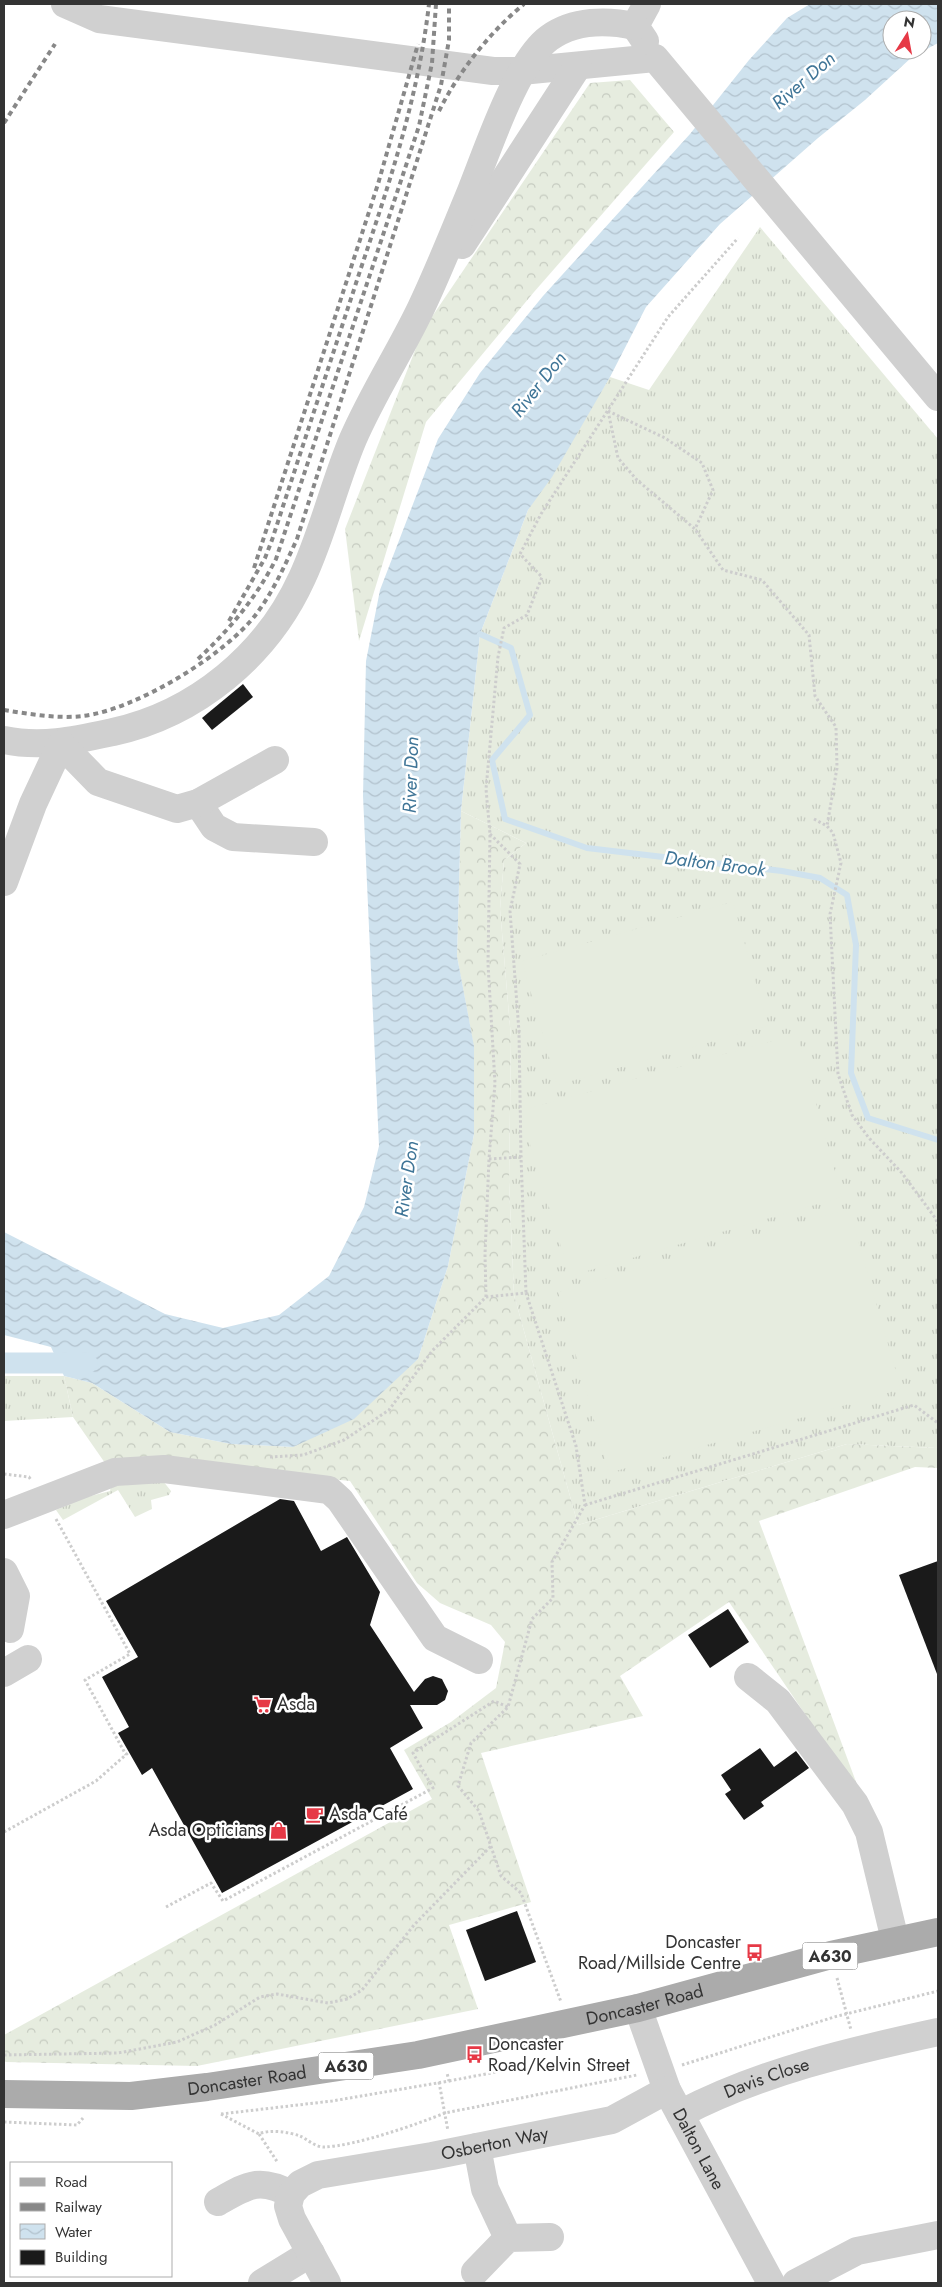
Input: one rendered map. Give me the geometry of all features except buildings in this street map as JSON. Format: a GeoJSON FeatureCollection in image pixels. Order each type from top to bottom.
{"type":"FeatureCollection","features":[{"type":"Feature","properties":{"kind":"main road","name":"Doncaster Road"},"geometry":{"type":"LineString","coordinates":[[4,2094],[131,2096],[207,2087],[418,2055],[638,2008],[831,1955],[938,1932]]}},
{"type":"Feature","properties":{"kind":"main road","name":"Doncaster Road"},"geometry":{"type":"LineString","coordinates":[[4,2086],[50,2094]]}},
{"type":"Feature","properties":{"kind":"street"},"geometry":{"type":"LineString","coordinates":[[64,4],[99,19],[493,71],[521,71],[655,58]]}},
{"type":"Feature","properties":{"kind":"street"},"geometry":{"type":"LineString","coordinates":[[420,310],[521,71],[549,38],[582,23],[617,22],[641,15],[655,58],[774,201],[935,385]]}},
{"type":"Feature","properties":{"kind":"street"},"geometry":{"type":"LineString","coordinates":[[4,740],[61,744],[142,726],[190,703],[236,669],[258,646],[289,602],[303,577],[353,440],[384,374],[420,310],[578,66]]}},
{"type":"Feature","properties":{"kind":"street"},"geometry":{"type":"LineString","coordinates":[[61,744],[98,782],[177,809],[198,803],[275,760]]}},
{"type":"Feature","properties":{"kind":"street"},"geometry":{"type":"LineString","coordinates":[[4,882],[33,804],[61,744]]}},
{"type":"Feature","properties":{"kind":"street"},"geometry":{"type":"LineString","coordinates":[[198,803],[214,827],[233,837],[314,842]]}},
{"type":"Feature","properties":{"kind":"street"},"geometry":{"type":"LineString","coordinates":[[4,1514],[115,1472],[164,1469],[329,1490],[340,1500],[435,1638],[478,1660]]}},
{"type":"Feature","properties":{"kind":"street"},"geometry":{"type":"LineString","coordinates":[[4,1572],[16,1596],[10,1629]]}},
{"type":"Feature","properties":{"kind":"street"},"geometry":{"type":"LineString","coordinates":[[4,1673],[28,1659]]}},
{"type":"Feature","properties":{"kind":"street"},"geometry":{"type":"LineString","coordinates":[[748,1678],[778,1701],[855,1804],[869,1832],[895,1940]]}},
{"type":"Feature","properties":{"kind":"street","name":"Dalton Lane"},"geometry":{"type":"LineString","coordinates":[[638,2008],[663,2081],[771,2283]]}},
{"type":"Feature","properties":{"kind":"street","name":"Davis Close"},"geometry":{"type":"LineString","coordinates":[[680,2114],[721,2093],[855,2050],[938,2032]]}},
{"type":"Feature","properties":{"kind":"street","name":"Osberton Way"},"geometry":{"type":"LineString","coordinates":[[291,2194],[300,2184],[318,2175],[465,2150],[612,2120],[663,2081]]}},
{"type":"Feature","properties":{"kind":"street"},"geometry":{"type":"LineString","coordinates":[[465,2150],[508,2238]]}},
{"type":"Feature","properties":{"kind":"street"},"geometry":{"type":"LineString","coordinates":[[218,2202],[256,2183],[268,2184],[291,2194],[288,2206],[292,2219],[328,2283]]}},
{"type":"Feature","properties":{"kind":"street"},"geometry":{"type":"LineString","coordinates":[[796,2283],[857,2251],[938,2235]]}},
{"type":"Feature","properties":{"kind":"street"},"geometry":{"type":"LineString","coordinates":[[476,2272],[508,2238],[550,2237]]}},
{"type":"Feature","properties":{"kind":"street"},"geometry":{"type":"LineString","coordinates":[[262,2283],[311,2253]]}},
{"type":"Feature","properties":{"kind":"path"},"geometry":{"type":"LineString","coordinates":[[486,1297],[485,1254],[489,1159],[495,1083],[488,964],[490,834],[486,789],[498,657],[504,628],[527,615],[542,577],[520,554],[541,514],[668,317],[738,238]]}},
{"type":"Feature","properties":{"kind":"path"},"geometry":{"type":"LineString","coordinates":[[608,411],[618,458],[637,480],[696,529],[722,570],[762,580],[809,635],[814,696],[836,727],[837,768],[827,826]]}},
{"type":"Feature","properties":{"kind":"path"},"geometry":{"type":"LineString","coordinates":[[608,411],[665,438],[702,463],[713,490],[696,529]]}},
{"type":"Feature","properties":{"kind":"path"},"geometry":{"type":"LineString","coordinates":[[814,819],[827,826],[833,833],[841,863],[830,914],[838,1074],[852,1115],[868,1138],[902,1173],[936,1219],[938,1226]]}},
{"type":"Feature","properties":{"kind":"path"},"geometry":{"type":"LineString","coordinates":[[490,834],[520,864],[510,911],[520,1032],[521,1157],[526,1293],[576,1446],[585,1505],[552,1562],[553,1598],[532,1619],[508,1707],[471,1743],[458,1786],[479,1811],[501,1876],[521,1893],[569,2023]]}},
{"type":"Feature","properties":{"kind":"path"},"geometry":{"type":"LineString","coordinates":[[489,1159],[521,1157]]}},
{"type":"Feature","properties":{"kind":"path"},"geometry":{"type":"LineString","coordinates":[[266,1457],[303,1455],[344,1440],[389,1410],[432,1351],[486,1297],[526,1293]]}},
{"type":"Feature","properties":{"kind":"path"},"geometry":{"type":"LineString","coordinates":[[585,1505],[914,1405],[938,1423]]}},
{"type":"Feature","properties":{"kind":"path"},"geometry":{"type":"LineString","coordinates":[[4,1474],[30,1477],[130,1654],[85,1680],[126,1755]]}},
{"type":"Feature","properties":{"kind":"path"},"geometry":{"type":"LineString","coordinates":[[166,1907],[211,1883],[223,1901],[433,1788],[413,1753],[494,1701],[508,1707]]}},
{"type":"Feature","properties":{"kind":"path"},"geometry":{"type":"LineString","coordinates":[[4,1832],[96,1781],[129,1752]]}},
{"type":"Feature","properties":{"kind":"path"},"geometry":{"type":"LineString","coordinates":[[4,2055],[118,2053],[177,2042],[215,2025],[260,1997],[277,1994],[328,2003],[347,2000],[362,1990],[414,1926],[491,1846]]}},
{"type":"Feature","properties":{"kind":"path"},"geometry":{"type":"LineString","coordinates":[[831,1955],[855,2050]]}},
{"type":"Feature","properties":{"kind":"path"},"geometry":{"type":"LineString","coordinates":[[221,2114],[259,2134],[266,2130],[298,2135],[321,2147],[338,2146],[421,2122],[445,2113],[616,2077],[663,2081],[847,2013],[938,1991]]}},
{"type":"Feature","properties":{"kind":"path"},"geometry":{"type":"LineString","coordinates":[[449,2081],[496,2072],[506,2037]]}},
{"type":"Feature","properties":{"kind":"path"},"geometry":{"type":"LineString","coordinates":[[439,2082],[445,2113],[465,2150]]}},
{"type":"Feature","properties":{"kind":"green space"},"geometry":{"type":"Polygon","coordinates":[[[630,80],[674,132],[534,292],[426,422],[359,641],[345,529],[423,330],[590,83],[630,80]]]}},
{"type":"Feature","properties":{"kind":"green space"},"geometry":{"type":"Polygon","coordinates":[[[760,227],[938,439],[938,1448],[847,1444],[578,1525],[514,1295],[509,1182],[511,1038],[500,909],[504,860],[526,843],[461,811],[480,634],[528,510],[610,377],[649,390],[760,227]]]}},
{"type":"Feature","properties":{"kind":"green space"},"geometry":{"type":"Polygon","coordinates":[[[461,811],[526,843],[504,860],[500,909],[511,1038],[509,1182],[514,1295],[578,1525],[847,1444],[938,1448],[938,1468],[915,1467],[759,1521],[862,1798],[729,1602],[620,1676],[643,1716],[481,1753],[531,1902],[449,1925],[478,2009],[197,2066],[6,2062],[4,2061],[4,2035],[432,1799],[404,1750],[451,1722],[496,1688],[505,1642],[491,1625],[440,1603],[417,1583],[350,1481],[264,1472],[105,1463],[73,1417],[64,1376],[92,1383],[170,1432],[231,1444],[293,1447],[418,1359],[448,1266],[474,1134],[474,1048],[457,956],[461,811]]]}},
{"type":"Feature","properties":{"kind":"green space"},"geometry":{"type":"Polygon","coordinates":[[[733,902],[768,1026],[557,1085],[522,961],[733,902]]]}},
{"type":"Feature","properties":{"kind":"green space"},"geometry":{"type":"Polygon","coordinates":[[[797,1034],[842,1197],[570,1276],[520,1111],[797,1034]]]}},
{"type":"Feature","properties":{"kind":"green space"},"geometry":{"type":"Polygon","coordinates":[[[849,1209],[901,1389],[609,1473],[558,1292],[849,1209]]]}},
{"type":"Feature","properties":{"kind":"green space"},"geometry":{"type":"Polygon","coordinates":[[[4,1376],[64,1376],[73,1417],[4,1421],[4,1376]]]}},
{"type":"Feature","properties":{"kind":"green space"},"geometry":{"type":"Polygon","coordinates":[[[163,1481],[171,1491],[169,1495],[151,1500],[152,1509],[135,1517],[118,1490],[63,1520],[56,1510],[83,1498],[110,1491],[111,1485],[163,1481]]]}},
{"type":"Feature","properties":{"kind":"water","name":"River Don"},"geometry":{"type":"Polygon","coordinates":[[[810,4],[938,4],[938,43],[932,46],[932,10],[882,10],[882,60],[909,60],[865,100],[818,138],[720,224],[646,307],[610,377],[552,477],[528,510],[480,634],[461,811],[457,956],[474,1046],[474,1134],[448,1266],[418,1359],[354,1419],[293,1447],[231,1444],[170,1432],[92,1383],[64,1376],[51,1347],[4,1335],[4,1232],[165,1314],[223,1328],[279,1315],[329,1276],[364,1207],[379,1146],[363,796],[366,661],[380,590],[438,439],[480,373],[543,296],[690,134],[749,60],[787,18],[810,4]]]}},
{"type":"Feature","properties":{"kind":"waterway","name":"Dalton Brook"},"geometry":{"type":"LineString","coordinates":[[480,634],[511,648],[530,715],[492,760],[505,819],[587,848],[782,871],[820,878],[847,895],[856,945],[851,1073],[868,1118],[938,1140]]}},
{"type":"Feature","properties":{"kind":"waterway"},"geometry":{"type":"LineString","coordinates":[[4,1363],[87,1363]]}},
{"type":"Feature","properties":{"kind":"railway"},"geometry":{"type":"LineString","coordinates":[[229,621],[265,558],[272,540],[381,207],[401,141],[418,74],[429,4]]}},
{"type":"Feature","properties":{"kind":"railway"},"geometry":{"type":"LineString","coordinates":[[198,659],[242,612],[260,587],[276,559],[419,126],[432,63],[436,4]]}},
{"type":"Feature","properties":{"kind":"railway"},"geometry":{"type":"LineString","coordinates":[[4,710],[44,716],[73,717],[104,712],[128,703],[178,678],[224,646],[243,629],[269,595],[297,539],[441,85],[449,40],[449,4]]}},
{"type":"Feature","properties":{"kind":"railway"},"geometry":{"type":"LineString","coordinates":[[439,111],[456,81],[476,53],[499,27],[524,4]]}},
{"type":"Feature","properties":{"kind":"railway"},"geometry":{"type":"LineString","coordinates":[[4,123],[55,44]]}},
{"type":"Feature","properties":{"kind":"railway"},"geometry":{"type":"LineString","coordinates":[[254,568],[378,184],[418,44]]}},
{"type":"Feature","properties":{"kind":"place","name":"Asda"},"geometry":{"type":"Point","coordinates":[263,1704]}},
{"type":"Feature","properties":{"kind":"place","name":"Asda Café"},"geometry":{"type":"Point","coordinates":[315,1814]}},
{"type":"Feature","properties":{"kind":"place","name":"Asda Opticians"},"geometry":{"type":"Point","coordinates":[278,1830]}},
{"type":"Feature","properties":{"kind":"place","name":"Doncaster Road/Millside Centre"},"geometry":{"type":"Point","coordinates":[755,1952]}},
{"type":"Feature","properties":{"kind":"place","name":"Doncaster Road/Kelvin Street"},"geometry":{"type":"Point","coordinates":[474,2054]}}]}
